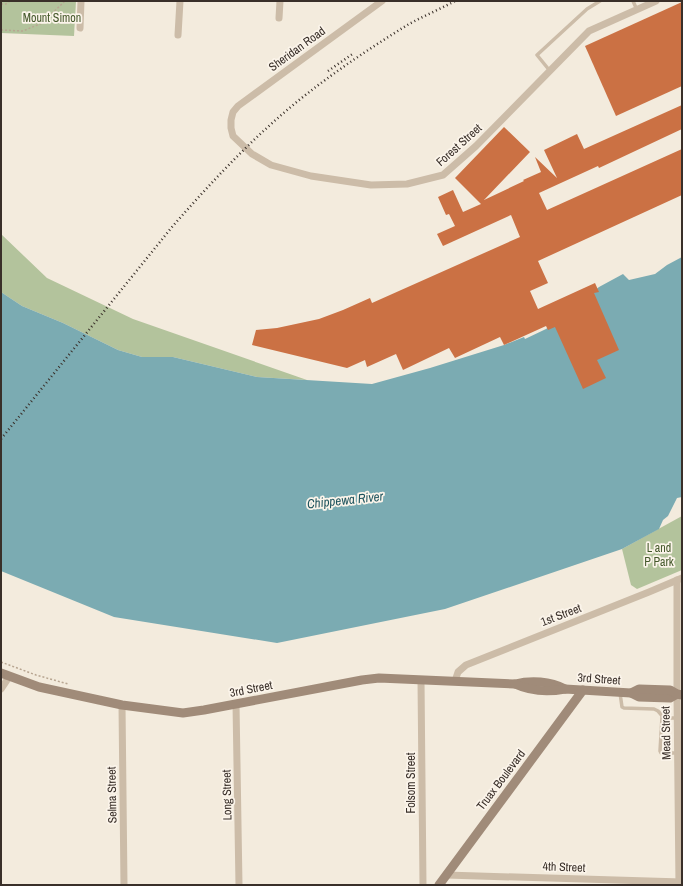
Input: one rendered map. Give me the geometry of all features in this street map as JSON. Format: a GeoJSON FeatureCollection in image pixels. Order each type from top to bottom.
{"type":"FeatureCollection","features":[{"type":"Feature","properties":{"kind":"street"},"geometry":{"type":"LineString","coordinates":[[80,28],[81,1]]}},
{"type":"Feature","properties":{"kind":"street"},"geometry":{"type":"LineString","coordinates":[[178,36],[180,1]]}},
{"type":"Feature","properties":{"kind":"street"},"geometry":{"type":"LineString","coordinates":[[279,18],[280,1]]}},
{"type":"Feature","properties":{"kind":"street","name":"Sheridan Road"},"geometry":{"type":"LineString","coordinates":[[231,120],[233,112],[238,106],[382,1]]}},
{"type":"Feature","properties":{"kind":"street","name":"Forest Street"},"geometry":{"type":"LineString","coordinates":[[231,120],[232,132],[238,141],[252,154],[272,165],[311,176],[371,185],[408,184],[444,175],[476,146],[589,31],[656,1]]}},
{"type":"Feature","properties":{"kind":"street","name":"1st Street"},"geometry":{"type":"LineString","coordinates":[[455,681],[458,672],[466,665],[679,579]]}},
{"type":"Feature","properties":{"kind":"street","name":"Mead Street"},"geometry":{"type":"LineString","coordinates":[[679,579],[678,753],[680,883]]}},
{"type":"Feature","properties":{"kind":"street","name":"3rd Street"},"geometry":{"type":"LineString","coordinates":[[1,689],[5,675],[38,687],[122,705],[183,713],[379,678],[515,684],[525,682],[555,684],[565,689],[631,693],[639,697],[670,698],[679,694]]}},
{"type":"Feature","properties":{"kind":"street","name":"Folsom Street"},"geometry":{"type":"LineString","coordinates":[[421,680],[423,885]]}},
{"type":"Feature","properties":{"kind":"street","name":"Truax Boulevard"},"geometry":{"type":"LineString","coordinates":[[439,885],[582,690]]}},
{"type":"Feature","properties":{"kind":"street","name":"Long Street"},"geometry":{"type":"LineString","coordinates":[[236,704],[239,885]]}},
{"type":"Feature","properties":{"kind":"street","name":"Selma Street"},"geometry":{"type":"LineString","coordinates":[[122,705],[124,885]]}},
{"type":"Feature","properties":{"kind":"street","name":"4th Street"},"geometry":{"type":"LineString","coordinates":[[446,875],[680,883]]}},
{"type":"Feature","properties":{"kind":"lane"},"geometry":{"type":"LineString","coordinates":[[550,71],[537,55],[587,9],[600,1]]}},
{"type":"Feature","properties":{"kind":"lane"},"geometry":{"type":"LineString","coordinates":[[633,1],[637,10]]}},
{"type":"Feature","properties":{"kind":"lane"},"geometry":{"type":"LineString","coordinates":[[619,692],[622,707],[624,708],[656,710],[662,717],[661,753],[678,753]]}},
{"type":"Feature","properties":{"kind":"lane"},"geometry":{"type":"LineString","coordinates":[[662,717],[678,718]]}},
{"type":"Feature","properties":{"kind":"path"},"geometry":{"type":"LineString","coordinates":[[1,4],[6,4],[10,1]]}},
{"type":"Feature","properties":{"kind":"path"},"geometry":{"type":"LineString","coordinates":[[1,30],[23,31],[42,23],[65,1]]}},
{"type":"Feature","properties":{"kind":"path"},"geometry":{"type":"LineString","coordinates":[[1,662],[36,675],[70,684]]}},
{"type":"Feature","properties":{"kind":"green space","name":"Mount Simon"},"geometry":{"type":"Polygon","coordinates":[[[1,1],[76,1],[74,36],[1,33],[1,1]]]}},
{"type":"Feature","properties":{"kind":"green space"},"geometry":{"type":"Polygon","coordinates":[[[1,234],[47,278],[133,319],[307,380],[257,377],[173,357],[142,357],[118,350],[63,323],[22,306],[1,292],[1,234]]]}},
{"type":"Feature","properties":{"kind":"green space","name":"L and P Park"},"geometry":{"type":"Polygon","coordinates":[[[682,516],[682,570],[637,589],[631,585],[622,549],[682,516]]]}},
{"type":"Feature","properties":{"kind":"water","name":"Chippewa River"},"geometry":{"type":"Polygon","coordinates":[[[682,257],[682,497],[677,498],[668,516],[663,520],[659,529],[622,549],[445,609],[277,643],[114,617],[1,571],[1,292],[22,306],[63,323],[118,350],[142,357],[173,357],[257,377],[372,384],[430,368],[504,345],[524,337],[525,339],[546,329],[599,287],[623,274],[629,280],[655,274],[667,265],[682,257]]]}},
{"type":"Feature","properties":{"kind":"building"},"geometry":{"type":"Polygon","coordinates":[[[682,2],[682,86],[616,116],[585,46],[682,2]]]}},
{"type":"Feature","properties":{"kind":"building"},"geometry":{"type":"Polygon","coordinates":[[[682,105],[682,129],[599,168],[598,166],[539,193],[547,210],[682,149],[682,195],[538,261],[548,283],[530,291],[538,309],[595,283],[599,292],[594,293],[619,350],[597,360],[606,378],[583,389],[555,327],[548,330],[546,326],[504,345],[500,337],[455,358],[449,348],[403,370],[396,354],[367,367],[365,360],[347,368],[252,345],[256,330],[277,328],[319,319],[370,298],[372,303],[520,237],[511,215],[443,246],[437,234],[455,226],[449,214],[446,215],[438,197],[453,190],[463,212],[481,204],[455,178],[504,127],[530,152],[484,200],[541,172],[535,157],[557,178],[544,150],[577,134],[584,149],[682,105]]]}},
{"type":"Feature","properties":{"kind":"railway"},"geometry":{"type":"LineString","coordinates":[[1,439],[172,227],[220,174],[254,140],[320,84],[371,48],[409,24],[455,1]]}},
{"type":"Feature","properties":{"kind":"railway"},"geometry":{"type":"LineString","coordinates":[[328,71],[354,53]]}}]}
